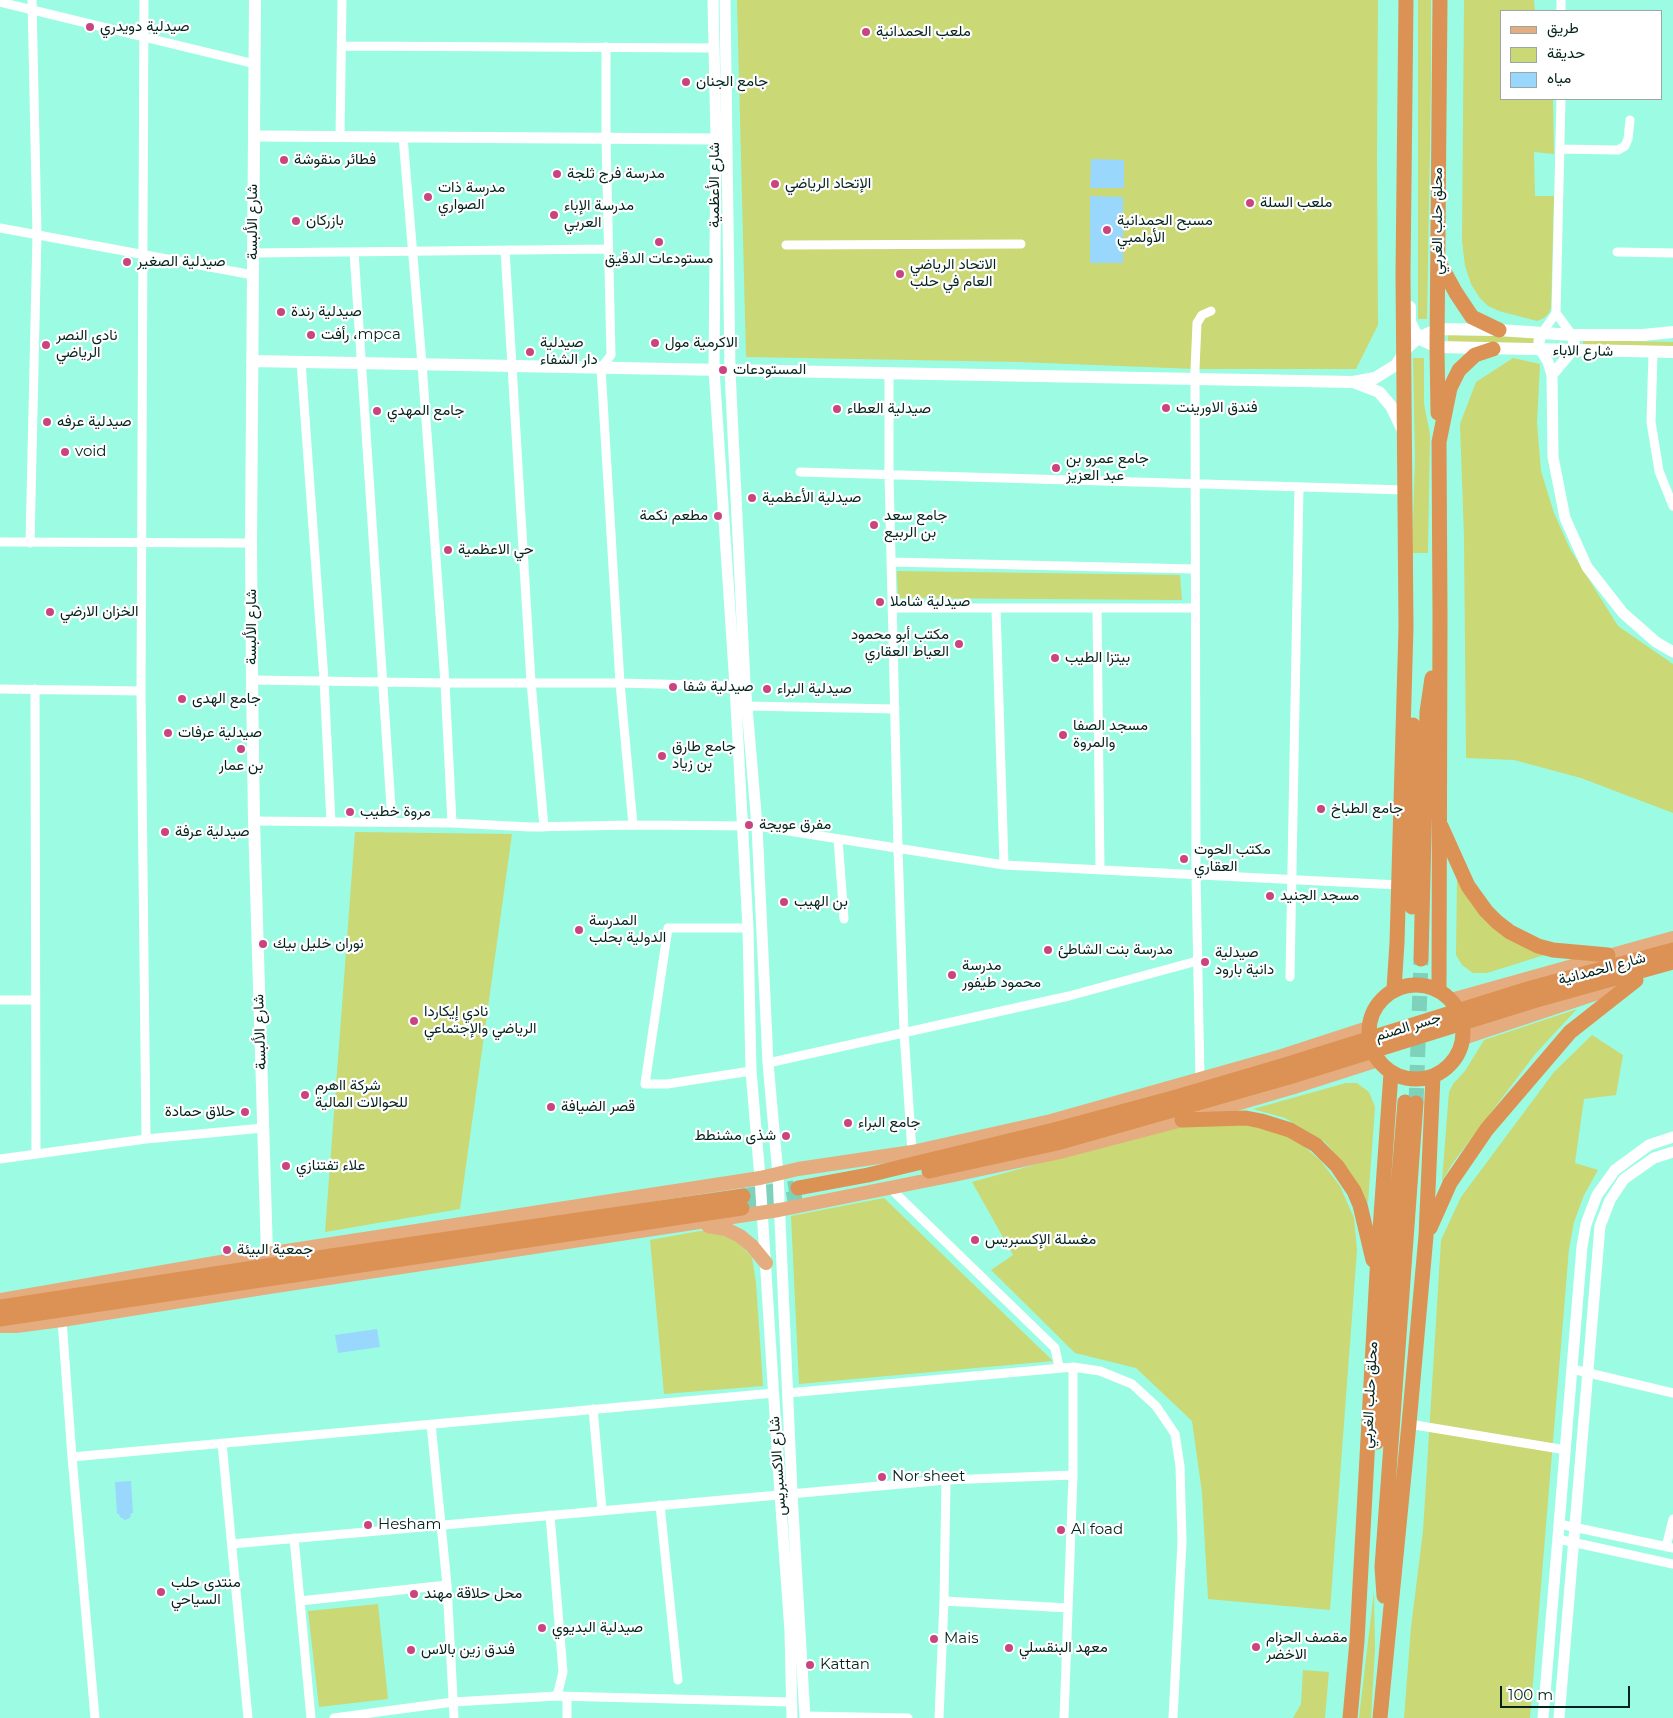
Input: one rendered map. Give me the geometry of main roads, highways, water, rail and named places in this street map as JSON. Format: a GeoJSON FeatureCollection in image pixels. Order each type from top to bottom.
{"type":"FeatureCollection","features":[{"type":"Feature","properties":{"kind":"highway"},"geometry":{"type":"LineString","coordinates":[[1394,989],[1399,885],[1406,627],[1403,292],[1406,0]]}},
{"type":"Feature","properties":{"kind":"highway","name":"محلق حلب الغربي"},"geometry":{"type":"LineString","coordinates":[[1439,442],[1437,347],[1440,0]]}},
{"type":"Feature","properties":{"kind":"highway"},"geometry":{"type":"LineString","coordinates":[[1438,259],[1456,293],[1472,317],[1499,330]]}},
{"type":"Feature","properties":{"kind":"highway"},"geometry":{"type":"LineString","coordinates":[[1445,995],[1439,821],[1439,442],[1450,388],[1459,370],[1475,355],[1493,349]]}},
{"type":"Feature","properties":{"kind":"highway"},"geometry":{"type":"LineString","coordinates":[[1406,627],[1414,710],[1416,958],[1427,712],[1440,614]]}},
{"type":"Feature","properties":{"kind":"highway"},"geometry":{"type":"LineString","coordinates":[[1439,821],[1468,886],[1481,905],[1497,922],[1516,936],[1538,946],[1553,950],[1608,955]]}},
{"type":"Feature","properties":{"kind":"highway","name":"شارع الحمدانية"},"geometry":{"type":"LineString","coordinates":[[1532,995],[1673,950]]}},
{"type":"Feature","properties":{"kind":"highway","name":"شارع الحمدانية"},"geometry":{"type":"LineString","coordinates":[[1532,995],[1673,962]]}},
{"type":"Feature","properties":{"kind":"highway"},"geometry":{"type":"LineString","coordinates":[[1426,1236],[1450,1183],[1487,1129],[1570,1032],[1636,980]]}},
{"type":"Feature","properties":{"kind":"highway"},"geometry":{"type":"LineString","coordinates":[[1412,984],[1430,987],[1445,995],[1458,1011],[1463,1024],[1463,1038],[1460,1050],[1453,1061],[1444,1070],[1423,1079],[1401,1077],[1392,1073],[1378,1060],[1371,1048],[1368,1028],[1374,1008],[1394,989],[1412,984]]}},
{"type":"Feature","properties":{"kind":"highway","name":"جسر الصنم"},"geometry":{"type":"LineString","coordinates":[[800,1193],[868,1175],[1055,1137],[1287,1071],[1532,995]]}},
{"type":"Feature","properties":{"kind":"highway","name":"محلق حلب الغربي"},"geometry":{"type":"LineString","coordinates":[[1350,1718],[1357,1641],[1377,1273],[1392,1073]]}},
{"type":"Feature","properties":{"kind":"highway"},"geometry":{"type":"LineString","coordinates":[[1380,1718],[1426,1236],[1433,1076]]}},
{"type":"Feature","properties":{"kind":"highway"},"geometry":{"type":"LineString","coordinates":[[1357,1641],[1368,1563],[1411,1102],[1382,1566],[1386,1645]]}},
{"type":"Feature","properties":{"kind":"highway"},"geometry":{"type":"LineString","coordinates":[[1182,1120],[1246,1118],[1261,1120],[1290,1130],[1316,1145],[1337,1166],[1354,1191],[1360,1205],[1377,1273]]}},
{"type":"Feature","properties":{"kind":"highway"},"geometry":{"type":"LineString","coordinates":[[0,1307],[331,1256],[743,1202],[0,1319]]}},
{"type":"Feature","properties":{"kind":"main road","name":"شارع الألبسة"},"geometry":{"type":"LineString","coordinates":[[255,0],[251,543],[252,680],[266,1254]]}},
{"type":"Feature","properties":{"kind":"main road"},"geometry":{"type":"LineString","coordinates":[[1403,292],[1409,297],[1410,322],[1418,338],[1437,347]]}},
{"type":"Feature","properties":{"kind":"main road"},"geometry":{"type":"LineString","coordinates":[[252,361],[1353,382],[1375,378],[1396,365],[1408,346],[1418,338],[1438,329]]}},
{"type":"Feature","properties":{"kind":"main road","name":"شارع الاباء"},"geometry":{"type":"LineString","coordinates":[[1438,329],[1499,330],[1572,335],[1643,335],[1673,332]]}},
{"type":"Feature","properties":{"kind":"main road","name":"شارع الاباء"},"geometry":{"type":"LineString","coordinates":[[1437,347],[1673,352]]}},
{"type":"Feature","properties":{"kind":"main road"},"geometry":{"type":"LineString","coordinates":[[1353,382],[1379,392],[1392,406],[1404,433]]}},
{"type":"Feature","properties":{"kind":"main road"},"geometry":{"type":"LineString","coordinates":[[1445,995],[1673,938]]}},
{"type":"Feature","properties":{"kind":"main road"},"geometry":{"type":"LineString","coordinates":[[1463,1038],[1673,969]]}},
{"type":"Feature","properties":{"kind":"main road"},"geometry":{"type":"LineString","coordinates":[[0,1326],[16,1326],[62,1320],[260,1288],[762,1213],[954,1175],[1200,1079],[1282,1056],[1368,1028]]}},
{"type":"Feature","properties":{"kind":"main road"},"geometry":{"type":"LineString","coordinates":[[0,1300],[266,1254],[760,1178],[912,1152],[1055,1137],[1182,1120],[1378,1060]]}},
{"type":"Feature","properties":{"kind":"main road"},"geometry":{"type":"LineString","coordinates":[[688,1224],[719,1227],[734,1232],[752,1246],[766,1263]]}},
{"type":"Feature","properties":{"kind":"water"},"geometry":{"type":"Polygon","coordinates":[[[1091,159],[1124,160],[1124,188],[1090,188],[1091,159]]]}},
{"type":"Feature","properties":{"kind":"water","name":"مسبح الحمدانية الأولمبي"},"geometry":{"type":"Polygon","coordinates":[[[1090,196],[1123,197],[1123,263],[1090,263],[1090,196]]]}},
{"type":"Feature","properties":{"kind":"water"},"geometry":{"type":"Polygon","coordinates":[[[377,1329],[380,1347],[338,1353],[335,1335],[377,1329]]]}},
{"type":"Feature","properties":{"kind":"water"},"geometry":{"type":"Polygon","coordinates":[[[131,1481],[133,1513],[131,1513],[130,1518],[125,1520],[117,1514],[115,1482],[131,1481]]]}},
{"type":"Feature","properties":{"kind":"tunnel"},"geometry":{"type":"LineString","coordinates":[[1416,1103],[1421,959]]}},
{"type":"Feature","properties":{"kind":"tunnel"},"geometry":{"type":"LineString","coordinates":[[743,1196],[794,1188]]}},
{"type":"Feature","properties":{"kind":"tunnel"},"geometry":{"type":"LineString","coordinates":[[742,1208],[802,1197]]}},
{"type":"Feature","properties":{"kind":"place","name":"صيدلية دويدري"},"geometry":{"type":"Point","coordinates":[90,27]}},
{"type":"Feature","properties":{"kind":"place","name":"ملعب الحمدانية"},"geometry":{"type":"Point","coordinates":[866,32]}},
{"type":"Feature","properties":{"kind":"place","name":"جامع الجنان"},"geometry":{"type":"Point","coordinates":[686,82]}},
{"type":"Feature","properties":{"kind":"place","name":"فطائر منقوشة"},"geometry":{"type":"Point","coordinates":[284,160]}},
{"type":"Feature","properties":{"kind":"place","name":"مدرسة فرج ثلجة"},"geometry":{"type":"Point","coordinates":[557,174]}},
{"type":"Feature","properties":{"kind":"place","name":"الإتحاد الرياضي"},"geometry":{"type":"Point","coordinates":[775,184]}},
{"type":"Feature","properties":{"kind":"place","name":"مدرسة ذات الصواري"},"geometry":{"type":"Point","coordinates":[428,197]}},
{"type":"Feature","properties":{"kind":"place","name":"ملعب السلة"},"geometry":{"type":"Point","coordinates":[1250,203]}},
{"type":"Feature","properties":{"kind":"place","name":"مدرسة الإباء العربي"},"geometry":{"type":"Point","coordinates":[554,215]}},
{"type":"Feature","properties":{"kind":"place","name":"بازركان"},"geometry":{"type":"Point","coordinates":[296,221]}},
{"type":"Feature","properties":{"kind":"place","name":"مسبح الحمدانية الأولمبي"},"geometry":{"type":"Point","coordinates":[1107,230]}},
{"type":"Feature","properties":{"kind":"place","name":"مستودعات الدقيق"},"geometry":{"type":"Point","coordinates":[659,242]}},
{"type":"Feature","properties":{"kind":"place","name":"صيدلية الصغير"},"geometry":{"type":"Point","coordinates":[127,262]}},
{"type":"Feature","properties":{"kind":"place","name":"الاتحاد الرياضي العام في حلب"},"geometry":{"type":"Point","coordinates":[900,274]}},
{"type":"Feature","properties":{"kind":"place","name":"صيدلية رندة"},"geometry":{"type":"Point","coordinates":[281,312]}},
{"type":"Feature","properties":{"kind":"place","name":"رأفت ،mpca"},"geometry":{"type":"Point","coordinates":[311,335]}},
{"type":"Feature","properties":{"kind":"place","name":"الاكرمية مول"},"geometry":{"type":"Point","coordinates":[655,343]}},
{"type":"Feature","properties":{"kind":"place","name":"نادي النصر الرياضي"},"geometry":{"type":"Point","coordinates":[46,345]}},
{"type":"Feature","properties":{"kind":"place","name":"صيدلية دار الشفاء"},"geometry":{"type":"Point","coordinates":[530,352]}},
{"type":"Feature","properties":{"kind":"place","name":"المستودعات"},"geometry":{"type":"Point","coordinates":[723,370]}},
{"type":"Feature","properties":{"kind":"place","name":"فندق الاورينت"},"geometry":{"type":"Point","coordinates":[1166,408]}},
{"type":"Feature","properties":{"kind":"place","name":"صيدلية العطاء"},"geometry":{"type":"Point","coordinates":[837,409]}},
{"type":"Feature","properties":{"kind":"place","name":"جامع المهدي"},"geometry":{"type":"Point","coordinates":[377,411]}},
{"type":"Feature","properties":{"kind":"place","name":"صيدلية عرفه"},"geometry":{"type":"Point","coordinates":[47,422]}},
{"type":"Feature","properties":{"kind":"place","name":"void"},"geometry":{"type":"Point","coordinates":[65,452]}},
{"type":"Feature","properties":{"kind":"place","name":"جامع عمرو بن عبد العزيز"},"geometry":{"type":"Point","coordinates":[1056,468]}},
{"type":"Feature","properties":{"kind":"place","name":"صيدلية الأعظمية"},"geometry":{"type":"Point","coordinates":[752,498]}},
{"type":"Feature","properties":{"kind":"place","name":"مطعم نكمة"},"geometry":{"type":"Point","coordinates":[718,516]}},
{"type":"Feature","properties":{"kind":"place","name":"جامع سعد بن الربيع"},"geometry":{"type":"Point","coordinates":[874,525]}},
{"type":"Feature","properties":{"kind":"place","name":"حي الاعظمية"},"geometry":{"type":"Point","coordinates":[448,550]}},
{"type":"Feature","properties":{"kind":"place","name":"صيدلية شاملا"},"geometry":{"type":"Point","coordinates":[880,602]}},
{"type":"Feature","properties":{"kind":"place","name":"الخزان الارضي"},"geometry":{"type":"Point","coordinates":[50,612]}},
{"type":"Feature","properties":{"kind":"place","name":"مكتب أبو محمود العياط العقاري"},"geometry":{"type":"Point","coordinates":[959,644]}},
{"type":"Feature","properties":{"kind":"place","name":"بيتزا الطيب"},"geometry":{"type":"Point","coordinates":[1055,658]}},
{"type":"Feature","properties":{"kind":"place","name":"صيدلية شفا"},"geometry":{"type":"Point","coordinates":[673,687]}},
{"type":"Feature","properties":{"kind":"place","name":"صيدلية البراء"},"geometry":{"type":"Point","coordinates":[767,689]}},
{"type":"Feature","properties":{"kind":"place","name":"جامع الهدى"},"geometry":{"type":"Point","coordinates":[182,699]}},
{"type":"Feature","properties":{"kind":"place","name":"صيدلية عرفات"},"geometry":{"type":"Point","coordinates":[168,733]}},
{"type":"Feature","properties":{"kind":"place","name":"مسجد الصفا والمروة"},"geometry":{"type":"Point","coordinates":[1063,735]}},
{"type":"Feature","properties":{"kind":"place","name":"بن عمار"},"geometry":{"type":"Point","coordinates":[241,749]}},
{"type":"Feature","properties":{"kind":"place","name":"جامع طارق بن زياد"},"geometry":{"type":"Point","coordinates":[662,756]}},
{"type":"Feature","properties":{"kind":"place","name":"جامع الطباخ"},"geometry":{"type":"Point","coordinates":[1321,809]}},
{"type":"Feature","properties":{"kind":"place","name":"مروة خطيب"},"geometry":{"type":"Point","coordinates":[350,812]}},
{"type":"Feature","properties":{"kind":"place","name":"مفرق عويجة"},"geometry":{"type":"Point","coordinates":[749,825]}},
{"type":"Feature","properties":{"kind":"place","name":"صيدلية عرفة"},"geometry":{"type":"Point","coordinates":[165,832]}},
{"type":"Feature","properties":{"kind":"place","name":"مكتب الحوت العقاري"},"geometry":{"type":"Point","coordinates":[1184,859]}},
{"type":"Feature","properties":{"kind":"place","name":"مسجد الجنيد"},"geometry":{"type":"Point","coordinates":[1270,896]}},
{"type":"Feature","properties":{"kind":"place","name":"بن الهيب"},"geometry":{"type":"Point","coordinates":[784,902]}},
{"type":"Feature","properties":{"kind":"place","name":"المدرسة الدولية بحلب"},"geometry":{"type":"Point","coordinates":[579,930]}},
{"type":"Feature","properties":{"kind":"place","name":"نوران خليل بيك"},"geometry":{"type":"Point","coordinates":[263,944]}},
{"type":"Feature","properties":{"kind":"place","name":"مدرسة بنت الشاطئ"},"geometry":{"type":"Point","coordinates":[1048,950]}},
{"type":"Feature","properties":{"kind":"place","name":"صيدلية دانية بارود"},"geometry":{"type":"Point","coordinates":[1205,962]}},
{"type":"Feature","properties":{"kind":"place","name":"مدرسة محمود طيفور"},"geometry":{"type":"Point","coordinates":[952,975]}},
{"type":"Feature","properties":{"kind":"place","name":"نادي إيكاردا الرياضي والإجتماعي"},"geometry":{"type":"Point","coordinates":[414,1021]}},
{"type":"Feature","properties":{"kind":"place","name":"شركة ااهرم للحوالات المالية"},"geometry":{"type":"Point","coordinates":[305,1095]}},
{"type":"Feature","properties":{"kind":"place","name":"قصر الضيافة"},"geometry":{"type":"Point","coordinates":[551,1107]}},
{"type":"Feature","properties":{"kind":"place","name":"حلاق حمادة"},"geometry":{"type":"Point","coordinates":[245,1112]}},
{"type":"Feature","properties":{"kind":"place","name":"جامع البراء"},"geometry":{"type":"Point","coordinates":[848,1123]}},
{"type":"Feature","properties":{"kind":"place","name":"شذى مشنطط"},"geometry":{"type":"Point","coordinates":[786,1136]}},
{"type":"Feature","properties":{"kind":"place","name":"علاء تفتنازي"},"geometry":{"type":"Point","coordinates":[286,1166]}},
{"type":"Feature","properties":{"kind":"place","name":"مغسلة الإكسبريس"},"geometry":{"type":"Point","coordinates":[975,1240]}},
{"type":"Feature","properties":{"kind":"place","name":"جمعية البيئة"},"geometry":{"type":"Point","coordinates":[227,1250]}},
{"type":"Feature","properties":{"kind":"place","name":"Nor sheet"},"geometry":{"type":"Point","coordinates":[882,1477]}},
{"type":"Feature","properties":{"kind":"place","name":"Hesham"},"geometry":{"type":"Point","coordinates":[368,1525]}},
{"type":"Feature","properties":{"kind":"place","name":"Al foad"},"geometry":{"type":"Point","coordinates":[1061,1530]}},
{"type":"Feature","properties":{"kind":"place","name":"منتدى حلب السياحي"},"geometry":{"type":"Point","coordinates":[161,1592]}},
{"type":"Feature","properties":{"kind":"place","name":"محل حلاقة مهند"},"geometry":{"type":"Point","coordinates":[414,1594]}},
{"type":"Feature","properties":{"kind":"place","name":"صيدلية البديوي"},"geometry":{"type":"Point","coordinates":[542,1628]}},
{"type":"Feature","properties":{"kind":"place","name":"Mais"},"geometry":{"type":"Point","coordinates":[934,1639]}},
{"type":"Feature","properties":{"kind":"place","name":"مقصف الحزام الاخضر"},"geometry":{"type":"Point","coordinates":[1256,1647]}},
{"type":"Feature","properties":{"kind":"place","name":"معهد البنقسلي"},"geometry":{"type":"Point","coordinates":[1009,1648]}},
{"type":"Feature","properties":{"kind":"place","name":"فندق زين بالاس"},"geometry":{"type":"Point","coordinates":[411,1650]}},
{"type":"Feature","properties":{"kind":"place","name":"Kattan"},"geometry":{"type":"Point","coordinates":[810,1665]}}]}
